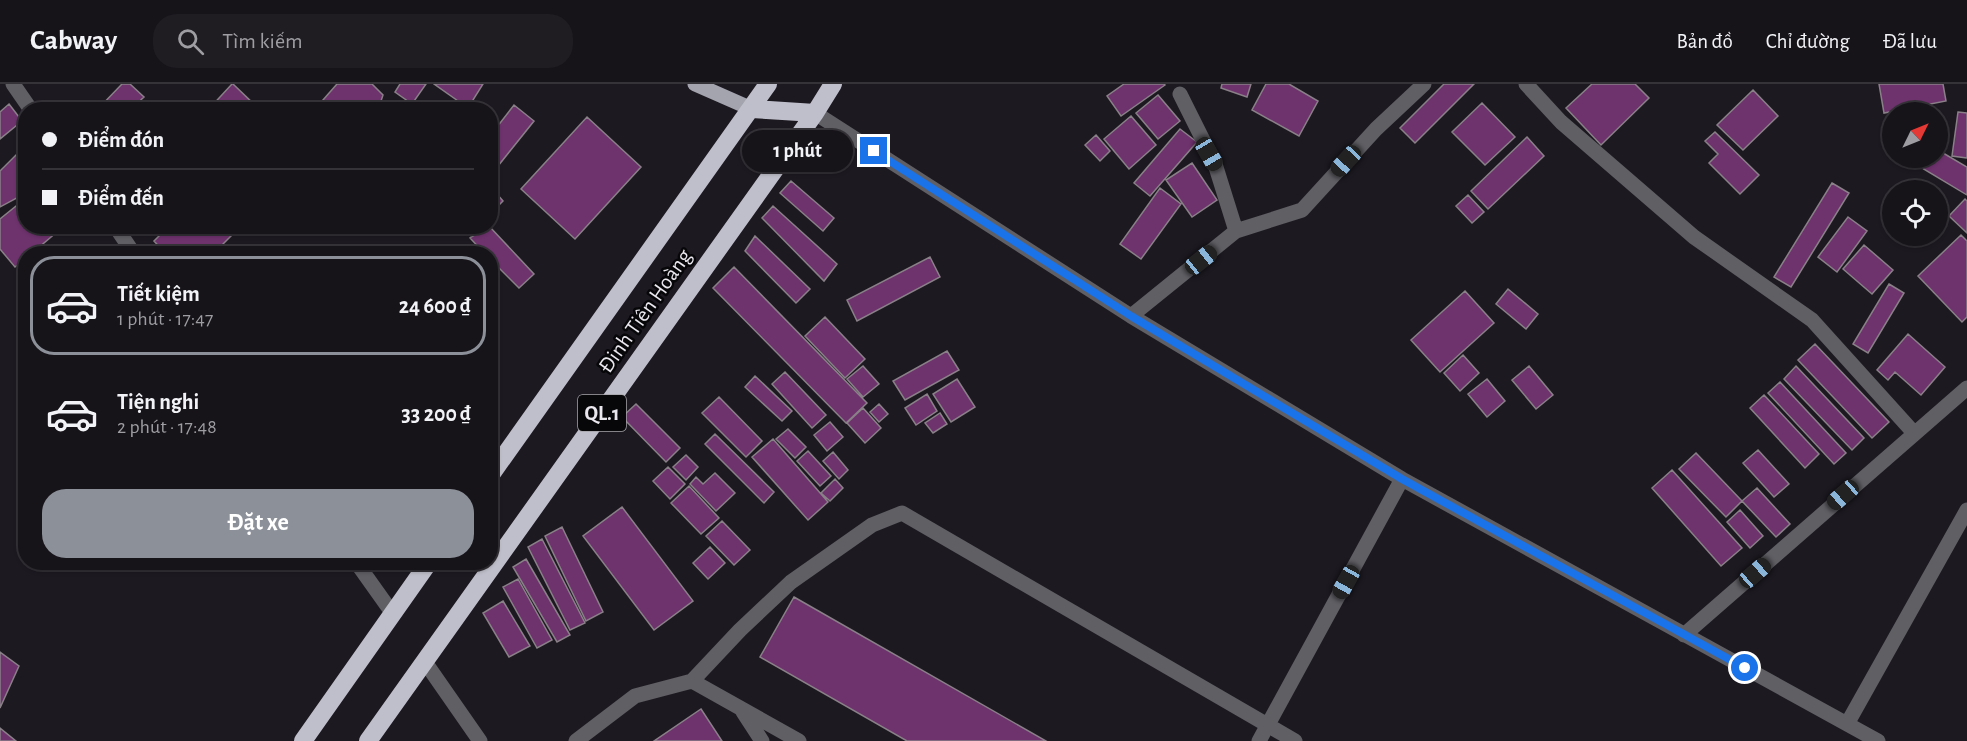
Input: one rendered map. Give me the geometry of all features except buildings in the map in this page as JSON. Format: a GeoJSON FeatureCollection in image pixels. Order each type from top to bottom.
{"type":"FeatureCollection","features":[{"type":"Feature","properties":{"kind":"highway","name":"Đinh Tiên Hoàng"},"geometry":{"type":"LineString","coordinates":[[498,465],[768,84]]}},
{"type":"Feature","properties":{"kind":"highway","name":"Đinh Tiên Hoàng"},"geometry":{"type":"LineString","coordinates":[[498,559],[833,84]]}},
{"type":"Feature","properties":{"kind":"highway"},"geometry":{"type":"LineString","coordinates":[[752,109],[815,112]]}},
{"type":"Feature","properties":{"kind":"highway"},"geometry":{"type":"LineString","coordinates":[[303,741],[423,570]]}},
{"type":"Feature","properties":{"kind":"highway","name":"Đinh Tiên Hoàng"},"geometry":{"type":"LineString","coordinates":[[368,741],[490,570]]}},
{"type":"Feature","properties":{"kind":"main road"},"geometry":{"type":"LineString","coordinates":[[695,84],[752,109]]}},
{"type":"Feature","properties":{"kind":"street"},"geometry":{"type":"LineString","coordinates":[[13,84],[25,102]]}},
{"type":"Feature","properties":{"kind":"street"},"geometry":{"type":"LineString","coordinates":[[1131,316],[1236,231],[1302,210],[1376,129],[1424,84]]}},
{"type":"Feature","properties":{"kind":"street"},"geometry":{"type":"LineString","coordinates":[[1526,84],[1562,122],[1694,237],[1812,320],[1914,433]]}},
{"type":"Feature","properties":{"kind":"street"},"geometry":{"type":"LineString","coordinates":[[1180,94],[1215,164],[1236,231]]}},
{"type":"Feature","properties":{"kind":"street"},"geometry":{"type":"LineString","coordinates":[[815,112],[1131,316],[1402,479],[1878,741]]}},
{"type":"Feature","properties":{"kind":"street"},"geometry":{"type":"LineString","coordinates":[[1684,635],[1967,388]]}},
{"type":"Feature","properties":{"kind":"street"},"geometry":{"type":"LineString","coordinates":[[1259,741],[1402,479]]}},
{"type":"Feature","properties":{"kind":"street"},"geometry":{"type":"LineString","coordinates":[[1847,724],[1967,510]]}},
{"type":"Feature","properties":{"kind":"street"},"geometry":{"type":"LineString","coordinates":[[576,741],[635,696],[692,681],[740,630],[791,582],[872,525],[902,513],[1295,741]]}},
{"type":"Feature","properties":{"kind":"street"},"geometry":{"type":"LineString","coordinates":[[362,570],[393,614]]}},
{"type":"Feature","properties":{"kind":"street"},"geometry":{"type":"LineString","coordinates":[[425,662],[480,741]]}},
{"type":"Feature","properties":{"kind":"street"},"geometry":{"type":"LineString","coordinates":[[692,681],[799,741]]}},
{"type":"Feature","properties":{"kind":"street"},"geometry":{"type":"LineString","coordinates":[[742,710],[762,741]]}},
{"type":"Feature","properties":{"kind":"route"},"geometry":{"type":"LineString","coordinates":[[874,151],[1131,316],[1402,479],[1745,668]]}}]}
